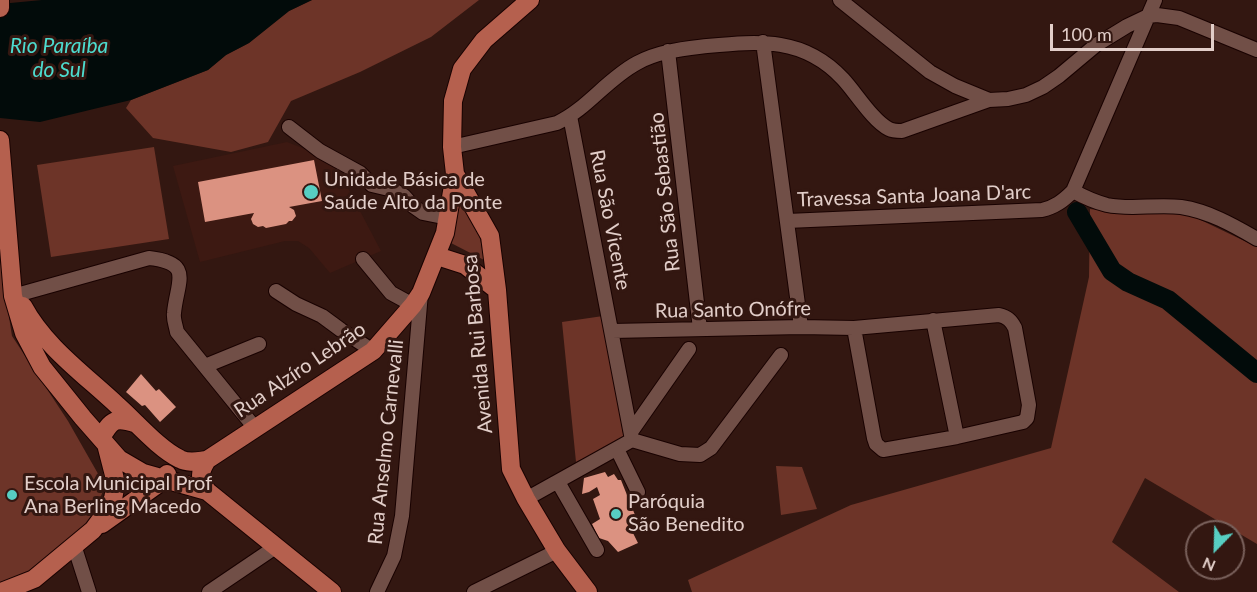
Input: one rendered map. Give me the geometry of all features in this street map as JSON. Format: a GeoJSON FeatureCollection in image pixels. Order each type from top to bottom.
{"type":"FeatureCollection","features":[{"type":"Feature","properties":{"kind":"main road"},"geometry":{"type":"LineString","coordinates":[[0,0],[0,8]]}},
{"type":"Feature","properties":{"kind":"main road","name":"Avenida Rui Barbosa"},"geometry":{"type":"LineString","coordinates":[[530,0],[484,40],[462,69],[453,101],[452,147],[455,174],[490,236],[497,290],[511,469],[557,551],[588,592]]}},
{"type":"Feature","properties":{"kind":"main road"},"geometry":{"type":"LineString","coordinates":[[0,140],[14,294],[24,333],[42,367],[119,459],[143,473],[207,491],[332,592]]}},
{"type":"Feature","properties":{"kind":"main road","name":"Rua Alzíro Lebrão"},"geometry":{"type":"LineString","coordinates":[[207,460],[373,351],[417,299],[437,256],[445,233],[455,174]]}},
{"type":"Feature","properties":{"kind":"main road"},"geometry":{"type":"LineString","coordinates":[[437,256],[465,265],[497,290]]}},
{"type":"Feature","properties":{"kind":"main road"},"geometry":{"type":"LineString","coordinates":[[14,294],[31,322],[55,350],[165,450],[191,463],[207,460]]}},
{"type":"Feature","properties":{"kind":"main road"},"geometry":{"type":"LineString","coordinates":[[93,530],[113,499],[116,483],[103,442],[108,425],[115,420],[137,424]]}},
{"type":"Feature","properties":{"kind":"main road"},"geometry":{"type":"LineString","coordinates":[[1,592],[36,586],[74,545],[165,479],[169,467],[165,450]]}},
{"type":"Feature","properties":{"kind":"main road"},"geometry":{"type":"LineString","coordinates":[[207,460],[200,474],[207,491]]}},
{"type":"Feature","properties":{"kind":"street"},"geometry":{"type":"LineString","coordinates":[[840,0],[930,72],[955,86],[989,100]]}},
{"type":"Feature","properties":{"kind":"street"},"geometry":{"type":"LineString","coordinates":[[1155,0],[1072,191],[1092,201],[1107,205],[1180,207],[1202,212],[1257,239]]}},
{"type":"Feature","properties":{"kind":"street"},"geometry":{"type":"LineString","coordinates":[[452,147],[557,123],[570,116],[636,63],[668,51],[764,42],[814,55],[834,69],[880,123],[892,131],[903,131],[989,100],[1026,95],[1059,76],[1096,45],[1148,16],[1179,18],[1257,50]]}},
{"type":"Feature","properties":{"kind":"street"},"geometry":{"type":"LineString","coordinates":[[764,42],[801,327]]}},
{"type":"Feature","properties":{"kind":"street","name":"Rua São Sebastião"},"geometry":{"type":"LineString","coordinates":[[668,51],[700,329]]}},
{"type":"Feature","properties":{"kind":"street","name":"Rua São Vicente"},"geometry":{"type":"LineString","coordinates":[[570,116],[632,436]]}},
{"type":"Feature","properties":{"kind":"street"},"geometry":{"type":"LineString","coordinates":[[289,127],[320,151],[360,173],[372,185],[393,190],[404,196],[423,213],[448,218]]}},
{"type":"Feature","properties":{"kind":"street","name":"Travessa Santa Joana D'arc"},"geometry":{"type":"LineString","coordinates":[[787,221],[1042,210],[1053,208],[1072,191]]}},
{"type":"Feature","properties":{"kind":"street"},"geometry":{"type":"LineString","coordinates":[[14,294],[149,258],[163,260],[177,267],[180,273],[180,283],[173,316],[177,332],[255,428]]}},
{"type":"Feature","properties":{"kind":"street"},"geometry":{"type":"LineString","coordinates":[[363,259],[392,293],[417,299]]}},
{"type":"Feature","properties":{"kind":"street"},"geometry":{"type":"LineString","coordinates":[[276,291],[296,304],[322,316],[373,351]]}},
{"type":"Feature","properties":{"kind":"street","name":"Rua Anselmo Carnevalli"},"geometry":{"type":"LineString","coordinates":[[377,592],[394,556],[402,516],[417,299]]}},
{"type":"Feature","properties":{"kind":"street","name":"Rua Santo Onófre"},"geometry":{"type":"LineString","coordinates":[[612,331],[854,328],[999,315],[1006,317],[1012,321],[1015,328],[1029,405],[1027,418],[1023,422],[957,437]]}},
{"type":"Feature","properties":{"kind":"street"},"geometry":{"type":"LineString","coordinates":[[854,328],[874,438],[879,448],[888,450],[957,437],[933,320]]}},
{"type":"Feature","properties":{"kind":"street"},"geometry":{"type":"LineString","coordinates":[[205,366],[259,344]]}},
{"type":"Feature","properties":{"kind":"street"},"geometry":{"type":"LineString","coordinates":[[526,499],[617,449],[632,436],[689,349]]}},
{"type":"Feature","properties":{"kind":"street"},"geometry":{"type":"LineString","coordinates":[[632,436],[680,454],[700,455],[711,448],[781,355]]}},
{"type":"Feature","properties":{"kind":"street"},"geometry":{"type":"LineString","coordinates":[[617,449],[638,492]]}},
{"type":"Feature","properties":{"kind":"street"},"geometry":{"type":"LineString","coordinates":[[558,482],[597,550]]}},
{"type":"Feature","properties":{"kind":"street"},"geometry":{"type":"LineString","coordinates":[[74,545],[89,592]]}},
{"type":"Feature","properties":{"kind":"street"},"geometry":{"type":"LineString","coordinates":[[208,592],[277,546]]}},
{"type":"Feature","properties":{"kind":"street"},"geometry":{"type":"LineString","coordinates":[[474,592],[557,551]]}},
{"type":"Feature","properties":{"kind":"shaded area"},"geometry":{"type":"Polygon","coordinates":[[[312,0],[479,0],[431,37],[360,72],[291,101],[268,142],[231,152],[153,138],[126,108],[131,100],[208,70],[226,55],[249,43],[289,11],[312,0]]]}},
{"type":"Feature","properties":{"kind":"shaded area"},"geometry":{"type":"Polygon","coordinates":[[[287,142],[318,154],[339,171],[381,251],[330,273],[309,248],[298,241],[285,241],[200,262],[173,166],[287,142]]]}},
{"type":"Feature","properties":{"kind":"shaded area"},"geometry":{"type":"Polygon","coordinates":[[[154,147],[169,239],[51,257],[37,165],[154,147]]]}},
{"type":"Feature","properties":{"kind":"shaded area"},"geometry":{"type":"Polygon","coordinates":[[[458,200],[473,220],[479,235],[484,260],[451,243],[457,220],[458,200]]]}},
{"type":"Feature","properties":{"kind":"shaded area"},"geometry":{"type":"Polygon","coordinates":[[[1090,209],[1117,212],[1182,211],[1257,247],[1257,544],[1245,537],[1245,520],[1216,520],[1145,478],[1112,542],[1179,592],[692,592],[688,580],[851,505],[1051,448],[1089,277],[1090,209]]]}},
{"type":"Feature","properties":{"kind":"shaded area"},"geometry":{"type":"Polygon","coordinates":[[[0,259],[12,336],[68,421],[105,486],[89,526],[32,575],[0,586],[0,259]]]}},
{"type":"Feature","properties":{"kind":"shaded area"},"geometry":{"type":"Polygon","coordinates":[[[603,316],[624,439],[576,462],[562,322],[603,316]]]}},
{"type":"Feature","properties":{"kind":"shaded area"},"geometry":{"type":"Polygon","coordinates":[[[776,466],[802,467],[817,509],[781,515],[776,466]]]}},
{"type":"Feature","properties":{"kind":"water","name":"Rio Paraíba do Sul"},"geometry":{"type":"Polygon","coordinates":[[[42,0],[312,0],[289,11],[249,43],[226,55],[208,70],[131,100],[40,122],[0,118],[0,4],[42,0]]]}},
{"type":"Feature","properties":{"kind":"building"},"geometry":{"type":"Polygon","coordinates":[[[314,160],[322,201],[289,207],[294,210],[296,216],[292,221],[266,228],[258,227],[251,219],[254,213],[205,222],[198,182],[314,160]]]}},
{"type":"Feature","properties":{"kind":"building"},"geometry":{"type":"Polygon","coordinates":[[[141,374],[156,391],[159,389],[176,407],[160,422],[145,405],[142,406],[126,392],[141,374]]]}},
{"type":"Feature","properties":{"kind":"building","name":"Paróquia São Benedito"},"geometry":{"type":"Polygon","coordinates":[[[605,472],[608,477],[614,474],[618,480],[621,480],[639,525],[631,529],[638,543],[618,552],[608,541],[599,538],[592,524],[600,519],[593,499],[600,495],[597,487],[582,494],[584,478],[605,472]]]}},
{"type":"Feature","properties":{"kind":"waterway"},"geometry":{"type":"LineString","coordinates":[[1077,212],[1112,271],[1128,282],[1168,300],[1257,373]]}},
{"type":"Feature","properties":{"kind":"place","name":"Unidade Básica de Saúde Alto da Ponte"},"geometry":{"type":"Point","coordinates":[311,192]}},
{"type":"Feature","properties":{"kind":"place","name":"Escola Municipal Prof Ana Berling Macedo"},"geometry":{"type":"Point","coordinates":[12,495]}},
{"type":"Feature","properties":{"kind":"place","name":"Paróquia São Benedito"},"geometry":{"type":"Point","coordinates":[616,514]}}]}
